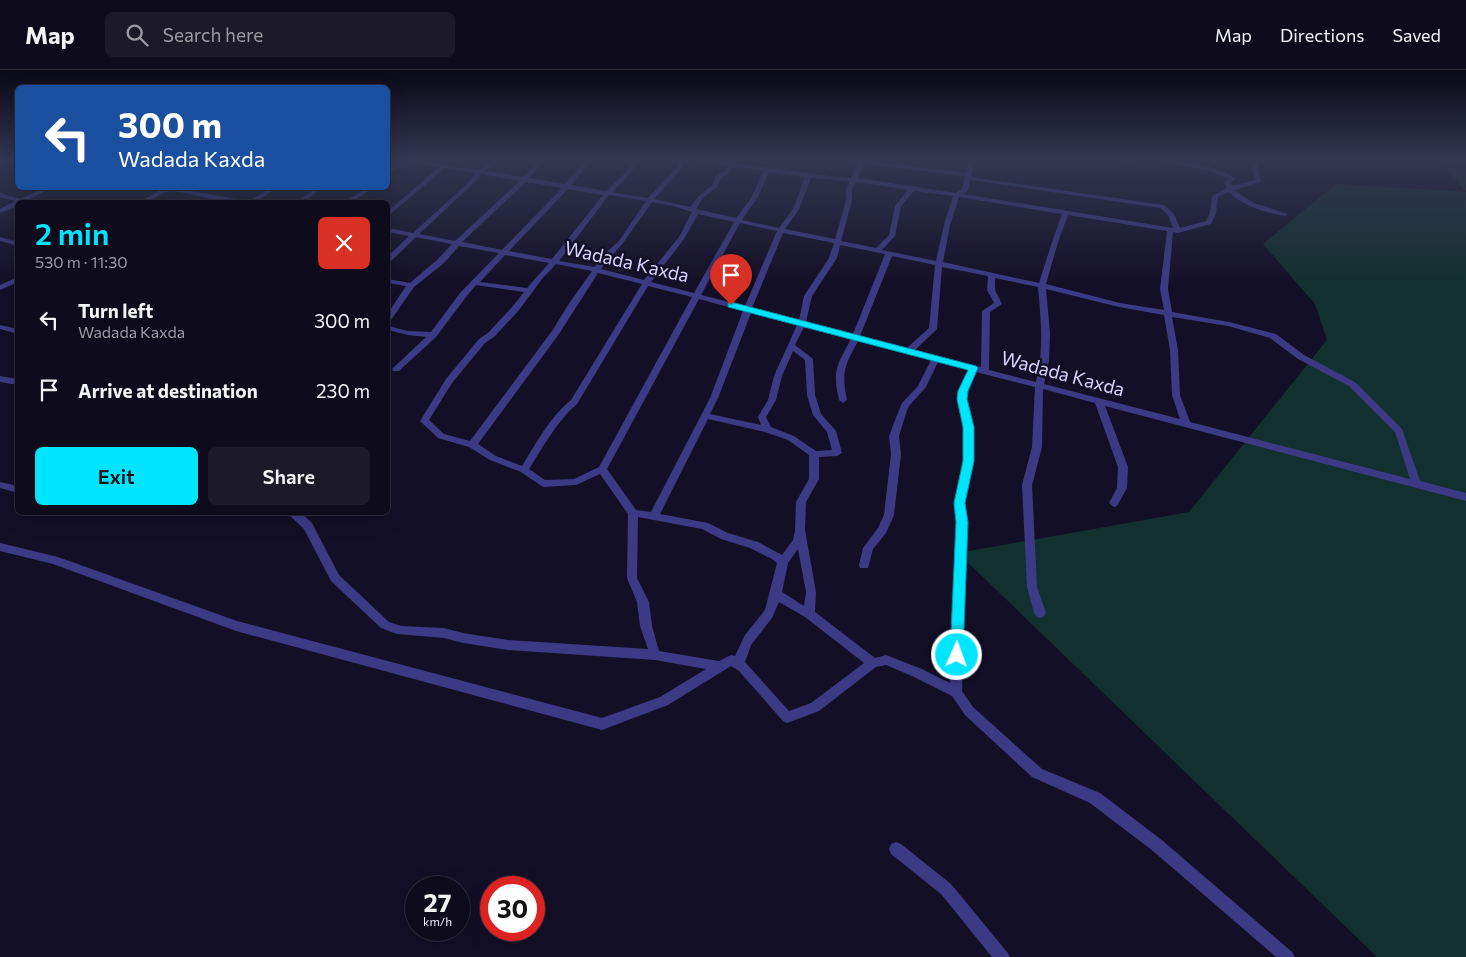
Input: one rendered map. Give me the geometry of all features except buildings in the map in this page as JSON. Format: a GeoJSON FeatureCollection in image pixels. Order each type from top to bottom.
{"type":"FeatureCollection","features":[{"type":"Feature","properties":{"kind":"street"},"geometry":{"type":"LineString","coordinates":[[390,212],[403,201]]}},
{"type":"Feature","properties":{"kind":"street"},"geometry":{"type":"LineString","coordinates":[[390,257],[451,201]]}},
{"type":"Feature","properties":{"kind":"street"},"geometry":{"type":"LineString","coordinates":[[390,315],[411,285],[441,262],[466,233],[500,201]]}},
{"type":"Feature","properties":{"kind":"street"},"geometry":{"type":"LineString","coordinates":[[396,369],[432,336],[474,283],[552,201]]}},
{"type":"Feature","properties":{"kind":"street"},"geometry":{"type":"LineString","coordinates":[[601,201],[516,308],[491,335],[482,341],[449,381],[424,422],[441,436],[472,445],[493,458],[524,470],[543,484],[576,482],[602,469],[738,220],[751,201]]}},
{"type":"Feature","properties":{"kind":"street"},"geometry":{"type":"LineString","coordinates":[[472,445],[556,332],[604,259],[621,242],[649,201]]}},
{"type":"Feature","properties":{"kind":"street"},"geometry":{"type":"LineString","coordinates":[[656,201],[836,243],[992,275],[1119,304],[1229,324],[1273,336],[1300,357],[1352,384],[1399,431],[1416,484]]}},
{"type":"Feature","properties":{"kind":"street"},"geometry":{"type":"LineString","coordinates":[[524,470],[566,408],[574,402],[657,266],[682,238],[699,201]]}},
{"type":"Feature","properties":{"kind":"street"},"geometry":{"type":"LineString","coordinates":[[654,516],[705,416],[781,229],[796,210],[800,201]]}},
{"type":"Feature","properties":{"kind":"street"},"geometry":{"type":"LineString","coordinates":[[767,429],[762,417],[772,400],[778,376],[802,324],[808,296],[833,258],[849,201]]}},
{"type":"Feature","properties":{"kind":"street"},"geometry":{"type":"LineString","coordinates":[[877,251],[892,236],[898,206],[902,201]]}},
{"type":"Feature","properties":{"kind":"street"},"geometry":{"type":"LineString","coordinates":[[909,351],[933,328],[939,264],[947,225],[955,201]]}},
{"type":"Feature","properties":{"kind":"street"},"geometry":{"type":"LineString","coordinates":[[996,201],[1174,231],[1188,230],[1196,224],[1208,223],[1213,213],[1214,201]]}},
{"type":"Feature","properties":{"kind":"street"},"geometry":{"type":"LineString","coordinates":[[1131,201],[1162,206],[1171,214],[1174,231],[1170,239],[1164,289],[1166,312],[1174,350],[1176,395],[1186,424]]}},
{"type":"Feature","properties":{"kind":"street"},"geometry":{"type":"LineString","coordinates":[[1247,201],[1285,214]]}},
{"type":"Feature","properties":{"kind":"street"},"geometry":{"type":"LineString","coordinates":[[0,211],[15,204]]}},
{"type":"Feature","properties":{"kind":"street"},"geometry":{"type":"LineString","coordinates":[[1040,613],[1032,587],[1027,485],[1036,447],[1039,385],[1045,361],[1046,333],[1042,286],[1066,213]]}},
{"type":"Feature","properties":{"kind":"street","name":"Wadada Kaxda"},"geometry":{"type":"LineString","coordinates":[[390,230],[597,270],[1466,497]]}},
{"type":"Feature","properties":{"kind":"street"},"geometry":{"type":"LineString","coordinates":[[0,239],[15,243]]}},
{"type":"Feature","properties":{"kind":"street"},"geometry":{"type":"LineString","coordinates":[[843,400],[839,383],[841,364],[856,338],[889,254]]}},
{"type":"Feature","properties":{"kind":"street"},"geometry":{"type":"LineString","coordinates":[[984,371],[986,312],[998,304],[991,290],[992,275]]}},
{"type":"Feature","properties":{"kind":"street"},"geometry":{"type":"LineString","coordinates":[[0,288],[15,280]]}},
{"type":"Feature","properties":{"kind":"street"},"geometry":{"type":"LineString","coordinates":[[390,281],[411,285]]}},
{"type":"Feature","properties":{"kind":"street"},"geometry":{"type":"LineString","coordinates":[[474,283],[529,290]]}},
{"type":"Feature","properties":{"kind":"street"},"geometry":{"type":"LineString","coordinates":[[0,327],[15,331]]}},
{"type":"Feature","properties":{"kind":"street"},"geometry":{"type":"LineString","coordinates":[[390,328],[432,336]]}},
{"type":"Feature","properties":{"kind":"street"},"geometry":{"type":"LineString","coordinates":[[0,338],[15,331]]}},
{"type":"Feature","properties":{"kind":"street"},"geometry":{"type":"LineString","coordinates":[[705,416],[767,429],[791,438],[814,454],[837,453],[831,431],[817,415],[810,395],[809,359],[791,346]]}},
{"type":"Feature","properties":{"kind":"street"},"geometry":{"type":"LineString","coordinates":[[864,565],[868,548],[882,530],[889,515],[896,454],[894,436],[903,410],[905,405],[922,387],[936,358]]}},
{"type":"Feature","properties":{"kind":"street"},"geometry":{"type":"LineString","coordinates":[[956,692],[962,522],[960,503],[968,461],[969,427],[962,399],[963,391],[973,368]]}},
{"type":"Feature","properties":{"kind":"street"},"geometry":{"type":"LineString","coordinates":[[0,379],[15,382]]}},
{"type":"Feature","properties":{"kind":"street"},"geometry":{"type":"LineString","coordinates":[[1099,401],[1123,467],[1122,488],[1114,504]]}},
{"type":"Feature","properties":{"kind":"street"},"geometry":{"type":"LineString","coordinates":[[738,664],[751,636],[765,622],[772,609],[776,594],[777,578],[783,562],[798,540],[801,502],[814,479],[814,454]]}},
{"type":"Feature","properties":{"kind":"street"},"geometry":{"type":"LineString","coordinates":[[602,469],[633,513],[632,578],[643,602],[646,626],[655,655]]}},
{"type":"Feature","properties":{"kind":"street"},"geometry":{"type":"LineString","coordinates":[[0,485],[15,489]]}},
{"type":"Feature","properties":{"kind":"street"},"geometry":{"type":"LineString","coordinates":[[633,513],[704,526],[725,536],[754,545],[776,556],[783,562]]}},
{"type":"Feature","properties":{"kind":"street"},"geometry":{"type":"LineString","coordinates":[[296,515],[308,526],[335,578],[385,626],[401,632],[444,633],[508,645],[655,655],[720,666]]}},
{"type":"Feature","properties":{"kind":"street"},"geometry":{"type":"LineString","coordinates":[[800,530],[812,592],[809,614]]}},
{"type":"Feature","properties":{"kind":"street"},"geometry":{"type":"LineString","coordinates":[[0,547],[54,560],[236,626],[602,724],[664,700],[731,660],[743,667],[787,717],[815,708],[873,663],[886,660],[956,692],[969,711],[1037,773],[1095,798],[1158,846],[1287,957]]}},
{"type":"Feature","properties":{"kind":"street"},"geometry":{"type":"LineString","coordinates":[[776,594],[809,614],[873,663]]}},
{"type":"Feature","properties":{"kind":"street"},"geometry":{"type":"LineString","coordinates":[[896,849],[946,889],[1002,957]]}},
{"type":"Feature","properties":{"kind":"green space"},"geometry":{"type":"Polygon","coordinates":[[[1315,201],[1466,201],[1466,957],[1377,957],[958,553],[1189,512],[1327,340],[1315,304],[1263,244],[1315,201]]]}},
{"type":"Feature","properties":{"kind":"route"},"geometry":{"type":"LineString","coordinates":[[731,305],[973,368],[966,382],[962,399],[969,427],[968,461],[960,503],[962,522],[957,655]]}}]}
